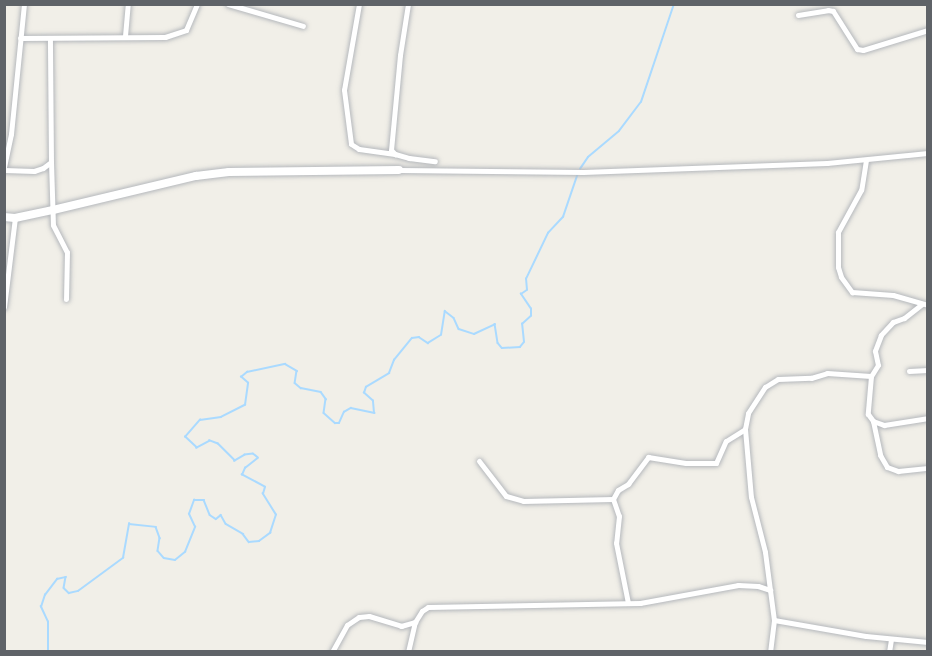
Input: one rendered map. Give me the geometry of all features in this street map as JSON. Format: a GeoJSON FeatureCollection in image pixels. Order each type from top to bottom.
{"type":"FeatureCollection","features":[{"type":"Feature","properties":{"kind":"street"},"geometry":{"type":"LineString","coordinates":[[24,4],[4,169],[34,171],[51,162]]}},
{"type":"Feature","properties":{"kind":"street"},"geometry":{"type":"LineString","coordinates":[[125,36],[128,4]]}},
{"type":"Feature","properties":{"kind":"street"},"geometry":{"type":"LineString","coordinates":[[20,38],[165,37],[186,30],[197,4]]}},
{"type":"Feature","properties":{"kind":"street"},"geometry":{"type":"LineString","coordinates":[[228,4],[303,26]]}},
{"type":"Feature","properties":{"kind":"street"},"geometry":{"type":"LineString","coordinates":[[359,4],[344,90],[351,144],[359,149],[435,161]]}},
{"type":"Feature","properties":{"kind":"street"},"geometry":{"type":"LineString","coordinates":[[395,154],[391,150],[391,142],[408,4]]}},
{"type":"Feature","properties":{"kind":"street"},"geometry":{"type":"LineString","coordinates":[[798,15],[833,11],[857,49],[863,50],[927,30]]}},
{"type":"Feature","properties":{"kind":"street"},"geometry":{"type":"LineString","coordinates":[[50,39],[53,225],[67,252],[66,299]]}},
{"type":"Feature","properties":{"kind":"street"},"geometry":{"type":"LineString","coordinates":[[4,217],[15,218],[196,176],[229,172],[400,170],[583,172],[866,160],[927,153]]}},
{"type":"Feature","properties":{"kind":"street"},"geometry":{"type":"LineString","coordinates":[[866,160],[861,190],[838,232],[838,267],[841,277],[852,292],[893,295],[925,305]]}},
{"type":"Feature","properties":{"kind":"street"},"geometry":{"type":"LineString","coordinates":[[4,306],[15,218]]}},
{"type":"Feature","properties":{"kind":"street"},"geometry":{"type":"LineString","coordinates":[[925,305],[893,322],[881,335],[875,351],[878,364],[871,376],[868,414],[873,421],[880,455],[887,467],[898,471],[927,468]]}},
{"type":"Feature","properties":{"kind":"street"},"geometry":{"type":"LineString","coordinates":[[909,371],[927,370]]}},
{"type":"Feature","properties":{"kind":"street"},"geometry":{"type":"LineString","coordinates":[[770,651],[774,620],[765,552],[751,497],[745,429],[748,413],[765,387],[778,379],[811,378],[827,373],[871,376]]}},
{"type":"Feature","properties":{"kind":"street"},"geometry":{"type":"LineString","coordinates":[[873,421],[884,425],[927,418]]}},
{"type":"Feature","properties":{"kind":"street"},"geometry":{"type":"LineString","coordinates":[[627,603],[616,543],[619,516],[613,499],[618,490],[628,484],[648,457],[686,463],[716,463],[726,441],[745,429]]}},
{"type":"Feature","properties":{"kind":"street"},"geometry":{"type":"LineString","coordinates":[[479,461],[506,496],[523,501],[613,499]]}},
{"type":"Feature","properties":{"kind":"street"},"geometry":{"type":"LineString","coordinates":[[408,651],[416,622],[424,609],[449,605],[627,603],[738,585],[758,586],[770,590]]}},
{"type":"Feature","properties":{"kind":"street"},"geometry":{"type":"LineString","coordinates":[[332,651],[347,625],[359,617],[369,616],[401,626],[416,622]]}},
{"type":"Feature","properties":{"kind":"street"},"geometry":{"type":"LineString","coordinates":[[774,620],[891,640],[927,642]]}},
{"type":"Feature","properties":{"kind":"street"},"geometry":{"type":"LineString","coordinates":[[889,651],[891,640]]}},
{"type":"Feature","properties":{"kind":"waterway"},"geometry":{"type":"LineString","coordinates":[[580,169],[588,157],[619,131],[641,102],[674,4]]}},
{"type":"Feature","properties":{"kind":"waterway"},"geometry":{"type":"LineString","coordinates":[[48,652],[48,622],[41,607],[45,595],[57,579],[66,577],[64,588],[69,593],[78,591],[123,558],[129,524],[156,527],[160,538],[158,551],[164,558],[175,560],[185,552],[195,527],[189,514],[194,500],[204,500],[210,515],[216,519],[221,515],[226,524],[243,534],[249,542],[259,541],[270,533],[276,515],[263,494],[265,487],[242,475],[245,468],[258,458],[253,454],[245,455],[235,461],[218,444],[210,441],[197,448],[185,437],[200,420],[221,417],[245,405],[248,383],[241,377],[247,372],[285,364],[297,371],[295,383],[301,388],[321,392],[326,399],[324,413],[335,423],[339,423],[344,412],[351,408],[374,413],[373,401],[364,393],[366,387],[389,373],[394,360],[412,338],[419,337],[428,343],[441,335],[445,311],[454,318],[459,329],[474,334],[495,324],[498,343],[502,348],[520,347],[524,342],[522,324],[531,316],[531,309],[521,294],[527,290],[526,279],[548,233],[563,217],[578,173]]}}]}
